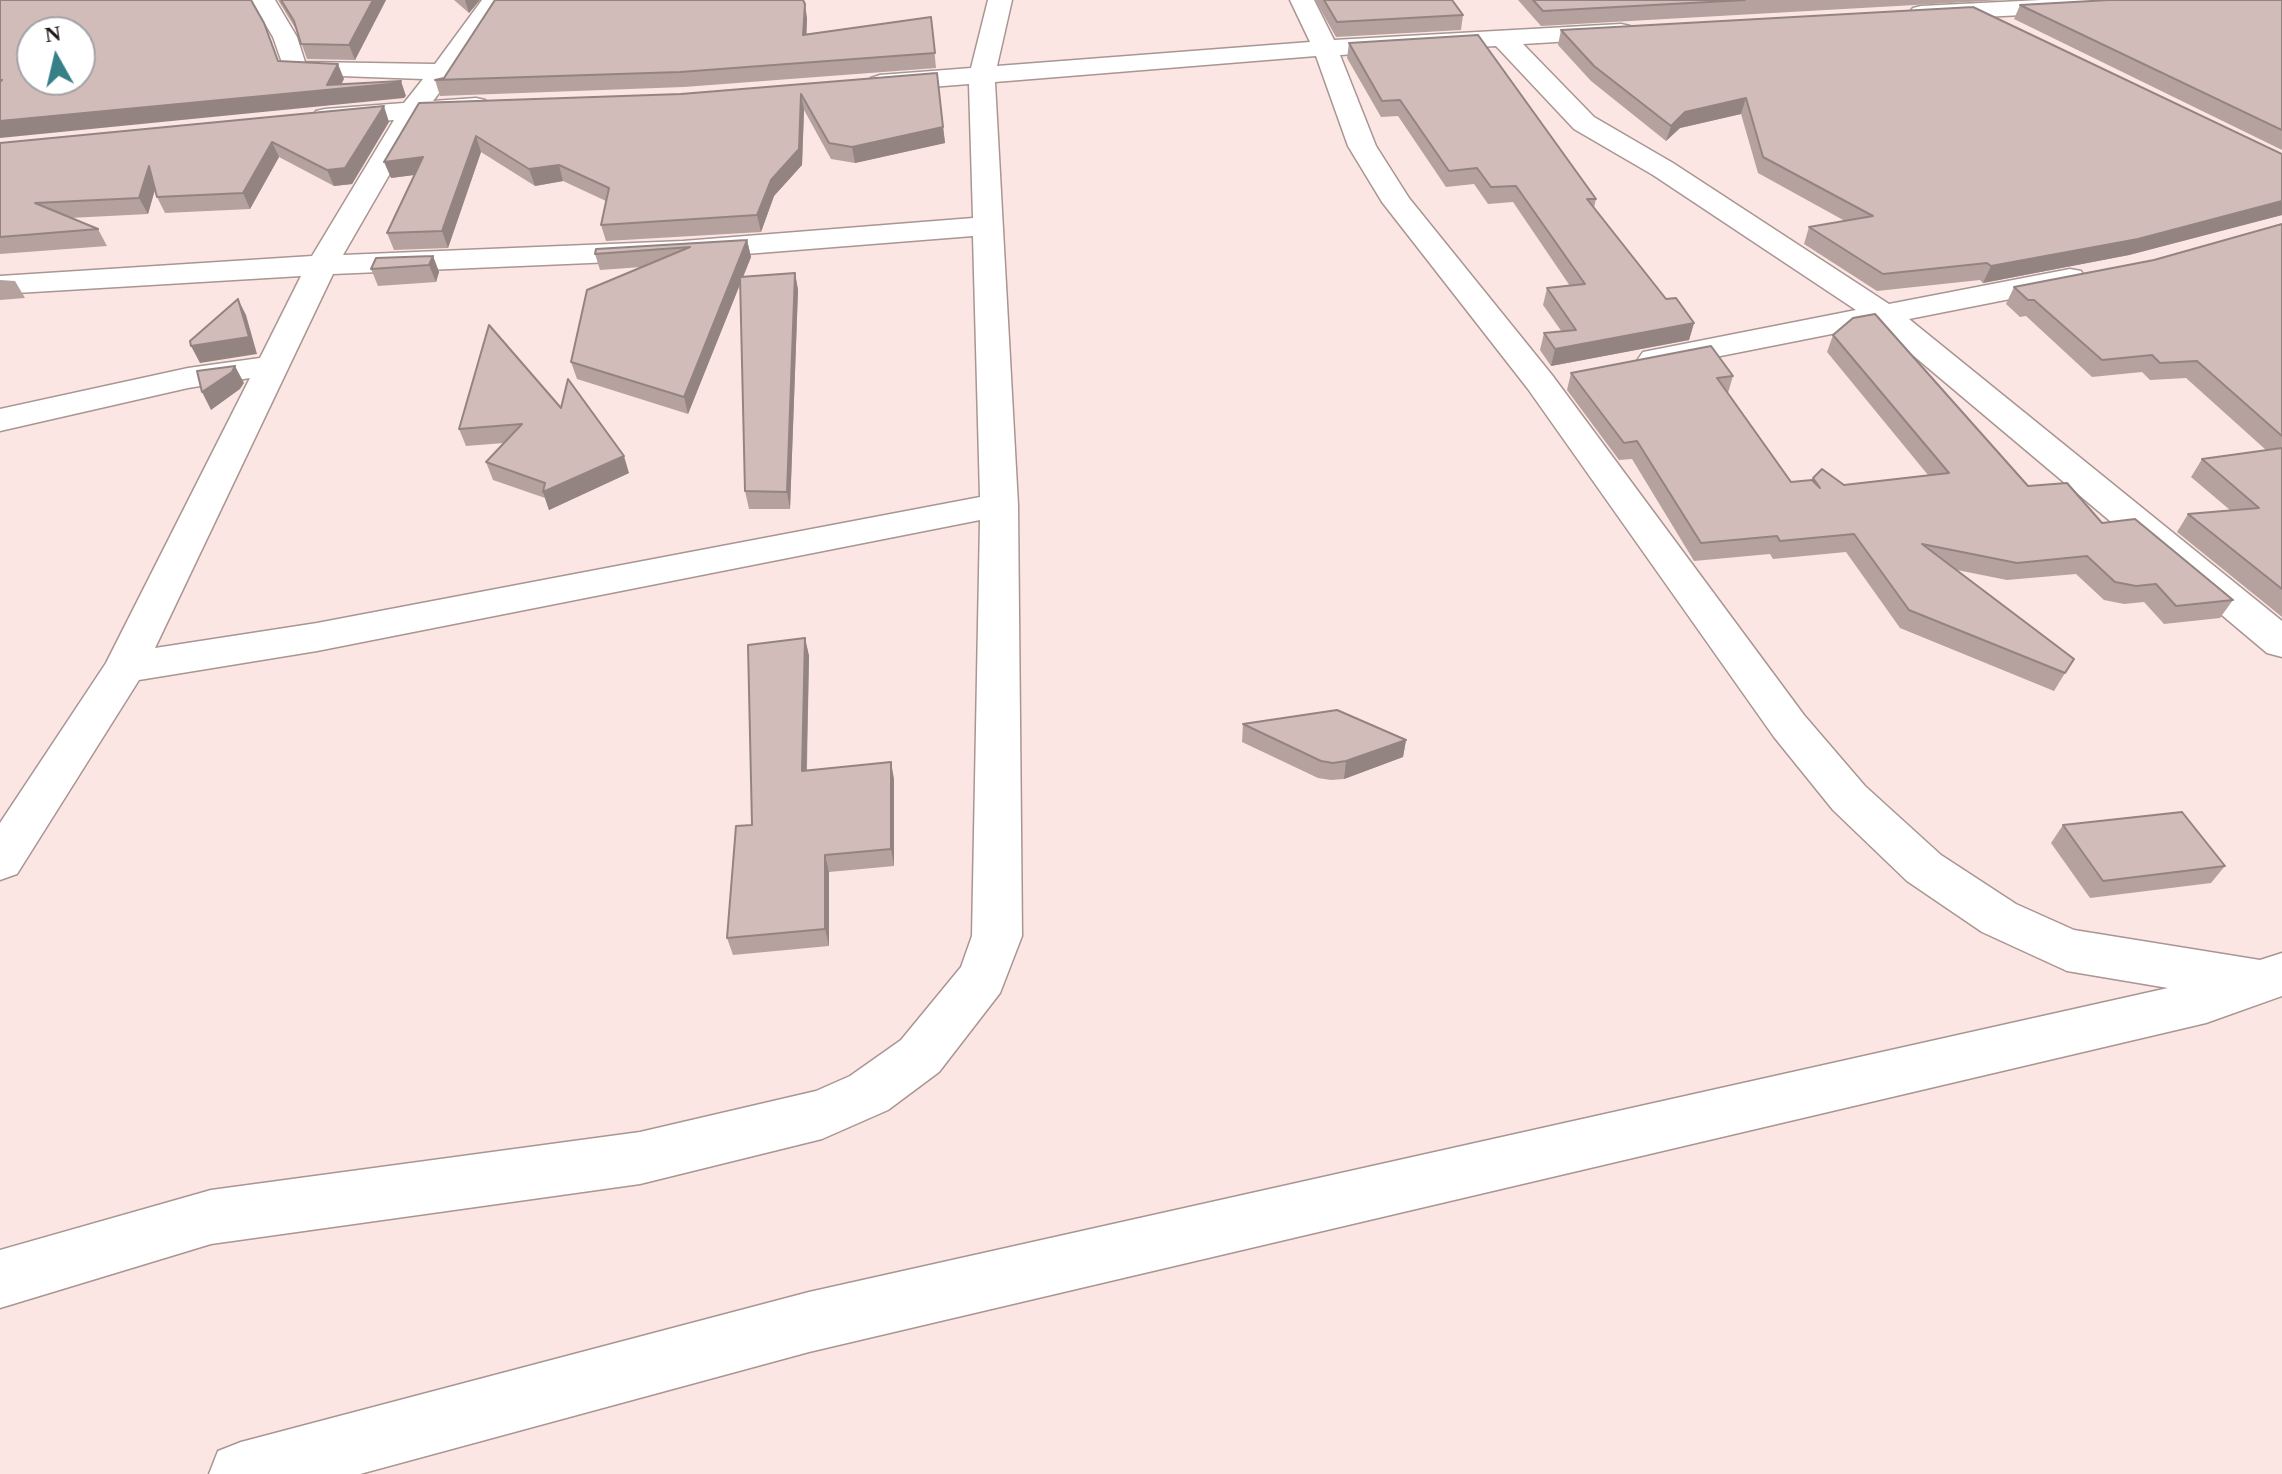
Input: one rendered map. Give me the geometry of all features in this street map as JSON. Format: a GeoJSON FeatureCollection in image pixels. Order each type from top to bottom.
{"type":"FeatureCollection","features":[{"type":"Feature","properties":{"kind":"street"},"geometry":{"type":"LineString","coordinates":[[263,0],[285,37],[291,66],[295,69],[442,72]]}},
{"type":"Feature","properties":{"kind":"street"},"geometry":{"type":"LineString","coordinates":[[0,861],[125,668],[322,265],[414,108],[488,13],[494,0]]}},
{"type":"Feature","properties":{"kind":"street"},"geometry":{"type":"LineString","coordinates":[[0,1279],[211,1217],[640,1158],[822,1114],[869,1093],[920,1056],[982,978],[997,936],[999,505],[982,75],[1000,0]]}},
{"type":"Feature","properties":{"kind":"street"},"geometry":{"type":"LineString","coordinates":[[1302,0],[1325,48],[1362,146],[1397,202],[1555,379],[1789,726],[1849,798],[1924,868],[1999,918],[2067,950],[2271,978]]}},
{"type":"Feature","properties":{"kind":"street"},"geometry":{"type":"LineString","coordinates":[[1906,11],[1970,11],[2031,4],[2187,0]]}},
{"type":"Feature","properties":{"kind":"street"},"geometry":{"type":"LineString","coordinates":[[1970,11],[2013,32]]}},
{"type":"Feature","properties":{"kind":"street"},"geometry":{"type":"LineString","coordinates":[[857,85],[1325,48],[1640,30]]}},
{"type":"Feature","properties":{"kind":"street"},"geometry":{"type":"LineString","coordinates":[[1503,38],[1584,123],[1663,169],[1882,313],[1986,395],[2282,643]]}},
{"type":"Feature","properties":{"kind":"street"},"geometry":{"type":"LineString","coordinates":[[307,119],[414,108],[493,105]]}},
{"type":"Feature","properties":{"kind":"street"},"geometry":{"type":"LineString","coordinates":[[0,285],[322,265],[683,250],[990,226]]}},
{"type":"Feature","properties":{"kind":"street"},"geometry":{"type":"LineString","coordinates":[[1630,364],[2101,272]]}},
{"type":"Feature","properties":{"kind":"street"},"geometry":{"type":"LineString","coordinates":[[0,420],[188,378],[273,365]]}},
{"type":"Feature","properties":{"kind":"street"},"geometry":{"type":"LineString","coordinates":[[125,668],[346,631],[999,505]]}},
{"type":"Feature","properties":{"kind":"street"},"geometry":{"type":"LineString","coordinates":[[241,1474],[809,1322],[2206,1001],[2271,978]]}},
{"type":"Feature","properties":{"kind":"building"},"geometry":{"type":"Polygon","coordinates":[[[0,0],[251,0],[264,23],[278,61],[338,64],[327,85],[401,81],[0,121],[0,0]]]}},
{"type":"Feature","properties":{"kind":"building"},"geometry":{"type":"Polygon","coordinates":[[[281,0],[373,0],[349,45],[301,44],[294,21],[281,0]]]}},
{"type":"Feature","properties":{"kind":"building"},"geometry":{"type":"Polygon","coordinates":[[[495,0],[803,0],[803,35],[931,17],[935,53],[680,72],[435,80],[444,78],[495,0]]]}},
{"type":"Feature","properties":{"kind":"building"},"geometry":{"type":"Polygon","coordinates":[[[1324,0],[1452,0],[1463,15],[1337,22],[1324,0]]]}},
{"type":"Feature","properties":{"kind":"building"},"geometry":{"type":"Polygon","coordinates":[[[1533,0],[1745,0],[1543,11],[1533,0]]]}},
{"type":"Feature","properties":{"kind":"building"},"geometry":{"type":"Polygon","coordinates":[[[2109,0],[2282,0],[2282,130],[2020,5],[2109,0]]]}},
{"type":"Feature","properties":{"kind":"building"},"geometry":{"type":"Polygon","coordinates":[[[1973,7],[2282,154],[2282,201],[2138,239],[1991,266],[1987,263],[1883,274],[1809,227],[1873,216],[1763,157],[1746,98],[1685,112],[1671,126],[1594,66],[1561,30],[1973,7]]]}},
{"type":"Feature","properties":{"kind":"building"},"geometry":{"type":"Polygon","coordinates":[[[1478,35],[1596,199],[1587,199],[1666,299],[1676,298],[1694,323],[1555,349],[1544,333],[1576,330],[1547,288],[1585,284],[1516,186],[1491,187],[1477,168],[1449,171],[1400,100],[1382,101],[1349,43],[1478,35]]]}},
{"type":"Feature","properties":{"kind":"building"},"geometry":{"type":"Polygon","coordinates":[[[937,73],[943,127],[852,147],[829,143],[801,94],[799,149],[771,180],[757,215],[601,225],[609,188],[559,165],[529,169],[476,136],[442,231],[387,233],[423,157],[384,162],[419,103],[681,94],[937,73]]]}},
{"type":"Feature","properties":{"kind":"building"},"geometry":{"type":"Polygon","coordinates":[[[384,106],[345,168],[327,170],[272,142],[243,193],[157,197],[149,166],[139,198],[35,203],[98,229],[0,237],[0,143],[384,106]]]}},
{"type":"Feature","properties":{"kind":"building"},"geometry":{"type":"Polygon","coordinates":[[[2282,224],[2282,436],[2197,361],[2160,363],[2152,355],[2102,360],[2034,300],[2028,300],[2014,287],[2154,260],[2282,224]]]}},
{"type":"Feature","properties":{"kind":"building"},"geometry":{"type":"Polygon","coordinates":[[[747,240],[684,397],[571,362],[587,290],[690,247],[595,254],[596,249],[747,240]]]}},
{"type":"Feature","properties":{"kind":"building"},"geometry":{"type":"Polygon","coordinates":[[[433,256],[429,265],[371,269],[376,258],[433,256]]]}},
{"type":"Feature","properties":{"kind":"building"},"geometry":{"type":"Polygon","coordinates":[[[795,273],[787,492],[745,491],[740,277],[795,273]]]}},
{"type":"Feature","properties":{"kind":"building"},"geometry":{"type":"Polygon","coordinates":[[[238,299],[249,337],[191,346],[190,341],[238,299]]]}},
{"type":"Feature","properties":{"kind":"building"},"geometry":{"type":"Polygon","coordinates":[[[1875,314],[2028,486],[2067,483],[2102,523],[2135,519],[2233,600],[2176,606],[2156,584],[2136,586],[2115,582],[2087,556],[2017,563],[1922,544],[2074,659],[2065,673],[1909,610],[1854,534],[1780,541],[1777,536],[1701,543],[1637,441],[1624,443],[1571,373],[1711,346],[1733,376],[1717,378],[1791,482],[1812,480],[1820,488],[1813,478],[1822,469],[1844,485],[1949,473],[1833,335],[1853,318],[1875,314]]]}},
{"type":"Feature","properties":{"kind":"building"},"geometry":{"type":"Polygon","coordinates":[[[489,325],[561,408],[568,379],[624,456],[543,492],[545,483],[486,462],[522,424],[459,429],[489,325]]]}},
{"type":"Feature","properties":{"kind":"building"},"geometry":{"type":"Polygon","coordinates":[[[235,366],[232,372],[202,392],[197,371],[235,366]]]}},
{"type":"Feature","properties":{"kind":"building"},"geometry":{"type":"Polygon","coordinates":[[[2282,448],[2282,589],[2188,514],[2259,508],[2202,459],[2282,448]]]}},
{"type":"Feature","properties":{"kind":"building"},"geometry":{"type":"Polygon","coordinates":[[[805,638],[802,771],[891,762],[891,849],[825,855],[825,929],[727,938],[736,826],[752,825],[748,645],[805,638]]]}},
{"type":"Feature","properties":{"kind":"building"},"geometry":{"type":"Polygon","coordinates":[[[1337,710],[1406,740],[1333,763],[1321,761],[1243,724],[1337,710]]]}},
{"type":"Feature","properties":{"kind":"building"},"geometry":{"type":"Polygon","coordinates":[[[2182,812],[2225,866],[2103,881],[2063,825],[2182,812]]]}}]}
